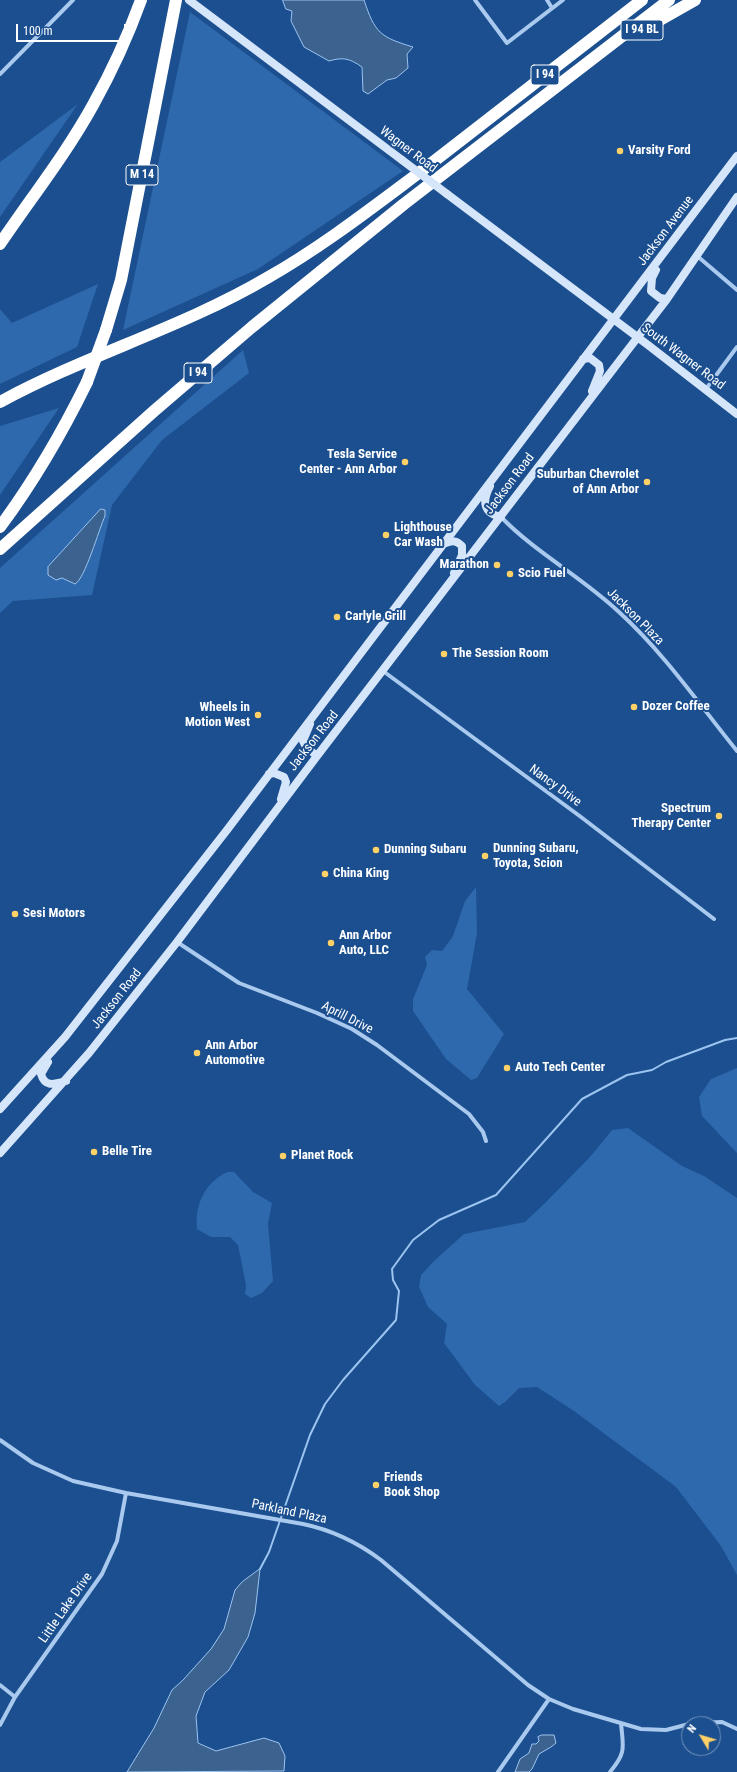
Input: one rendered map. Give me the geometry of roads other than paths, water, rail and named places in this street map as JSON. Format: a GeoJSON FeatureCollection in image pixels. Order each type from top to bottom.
{"type":"FeatureCollection","features":[{"type":"Feature","properties":{"kind":"highway"},"geometry":{"type":"LineString","coordinates":[[0,244],[73,138],[93,106],[116,63],[142,0]]}},
{"type":"Feature","properties":{"kind":"highway","name":"M 14"},"geometry":{"type":"LineString","coordinates":[[0,527],[42,465],[66,426],[87,382],[106,330],[121,280],[176,0]]}},
{"type":"Feature","properties":{"kind":"highway","name":"I 94"},"geometry":{"type":"LineString","coordinates":[[0,402],[76,365],[220,304],[301,258],[335,235],[410,179],[642,0]]}},
{"type":"Feature","properties":{"kind":"highway","name":"I 94"},"geometry":{"type":"LineString","coordinates":[[0,549],[154,411],[252,327],[404,204],[669,0]]}},
{"type":"Feature","properties":{"kind":"highway","name":"I 94 BL"},"geometry":{"type":"LineString","coordinates":[[589,61],[695,0]]}},
{"type":"Feature","properties":{"kind":"main road","name":"Wagner Road"},"geometry":{"type":"LineString","coordinates":[[189,0],[613,319]]}},
{"type":"Feature","properties":{"kind":"main road","name":"Jackson Avenue"},"geometry":{"type":"LineString","coordinates":[[613,319],[737,156]]}},
{"type":"Feature","properties":{"kind":"main road"},"geometry":{"type":"LineString","coordinates":[[638,337],[667,299],[696,254],[737,198]]}},
{"type":"Feature","properties":{"kind":"main road"},"geometry":{"type":"LineString","coordinates":[[664,253],[650,285],[651,291],[654,295],[667,299]]}},
{"type":"Feature","properties":{"kind":"main road","name":"South Wagner Road"},"geometry":{"type":"LineString","coordinates":[[613,319],[737,414]]}},
{"type":"Feature","properties":{"kind":"main road","name":"Jackson Road"},"geometry":{"type":"LineString","coordinates":[[0,1110],[65,1037],[268,774],[613,319]]}},
{"type":"Feature","properties":{"kind":"main road","name":"Jackson Road"},"geometry":{"type":"LineString","coordinates":[[0,1153],[89,1053],[177,942],[638,337]]}},
{"type":"Feature","properties":{"kind":"main road"},"geometry":{"type":"LineString","coordinates":[[581,411],[597,381],[600,371],[599,365],[596,361],[590,358],[583,359]]}},
{"type":"Feature","properties":{"kind":"main road"},"geometry":{"type":"LineString","coordinates":[[499,470],[487,491],[484,501],[487,509],[491,513],[501,517]]}},
{"type":"Feature","properties":{"kind":"main road"},"geometry":{"type":"LineString","coordinates":[[442,544],[451,540],[456,542],[463,550],[448,587]]}},
{"type":"Feature","properties":{"kind":"main road"},"geometry":{"type":"LineString","coordinates":[[315,712],[303,741],[306,747],[318,756]]}},
{"type":"Feature","properties":{"kind":"main road"},"geometry":{"type":"LineString","coordinates":[[268,774],[279,774],[284,777],[286,782],[284,792],[274,814]]}},
{"type":"Feature","properties":{"kind":"main road"},"geometry":{"type":"LineString","coordinates":[[65,1037],[41,1074],[45,1082],[48,1084],[54,1084],[66,1080]]}},
{"type":"Feature","properties":{"kind":"street"},"geometry":{"type":"LineString","coordinates":[[0,74],[73,0]]}},
{"type":"Feature","properties":{"kind":"street"},"geometry":{"type":"LineString","coordinates":[[475,0],[508,43],[563,0]]}},
{"type":"Feature","properties":{"kind":"street"},"geometry":{"type":"LineString","coordinates":[[547,0],[552,8]]}},
{"type":"Feature","properties":{"kind":"street"},"geometry":{"type":"LineString","coordinates":[[696,254],[737,290]]}},
{"type":"Feature","properties":{"kind":"street"},"geometry":{"type":"LineString","coordinates":[[706,389],[737,348]]}},
{"type":"Feature","properties":{"kind":"street","name":"Jackson Plaza"},"geometry":{"type":"LineString","coordinates":[[501,517],[518,533],[591,588],[619,612],[661,656],[737,751]]}},
{"type":"Feature","properties":{"kind":"street","name":"Nancy Drive"},"geometry":{"type":"LineString","coordinates":[[383,671],[581,817],[714,919]]}},
{"type":"Feature","properties":{"kind":"street","name":"Aprill Drive"},"geometry":{"type":"LineString","coordinates":[[177,942],[238,983],[315,1012],[352,1029],[377,1045],[469,1114],[483,1132],[486,1141]]}},
{"type":"Feature","properties":{"kind":"street","name":"Parkland Plaza"},"geometry":{"type":"LineString","coordinates":[[0,1440],[33,1463],[61,1476],[86,1484],[126,1493],[268,1517],[332,1532],[370,1552],[528,1685],[549,1699],[585,1714],[641,1729],[666,1730],[693,1722],[722,1722],[737,1729]]}},
{"type":"Feature","properties":{"kind":"street","name":"Little Lake Drive"},"geometry":{"type":"LineString","coordinates":[[0,1725],[15,1697],[102,1574],[117,1541],[126,1493]]}},
{"type":"Feature","properties":{"kind":"street"},"geometry":{"type":"LineString","coordinates":[[0,1685],[15,1697]]}},
{"type":"Feature","properties":{"kind":"street"},"geometry":{"type":"LineString","coordinates":[[498,1772],[549,1699]]}},
{"type":"Feature","properties":{"kind":"street"},"geometry":{"type":"LineString","coordinates":[[610,1772],[620,1761],[624,1751],[621,1723]]}},
{"type":"Feature","properties":{"kind":"waterway"},"geometry":{"type":"LineString","coordinates":[[260,1569],[269,1552],[310,1435],[325,1404],[343,1380],[396,1320],[399,1291],[393,1280],[392,1269],[413,1240],[439,1220],[496,1195],[582,1099],[627,1075],[652,1070],[666,1062],[725,1040],[737,1038]]}},
{"type":"Feature","properties":{"kind":"place","name":"Varsity Ford"},"geometry":{"type":"Point","coordinates":[620,151]}},
{"type":"Feature","properties":{"kind":"place","name":"Tesla Service Center - Ann Arbor"},"geometry":{"type":"Point","coordinates":[405,462]}},
{"type":"Feature","properties":{"kind":"place","name":"Suburban Chevrolet of Ann Arbor"},"geometry":{"type":"Point","coordinates":[647,482]}},
{"type":"Feature","properties":{"kind":"place","name":"Lighthouse Car Wash"},"geometry":{"type":"Point","coordinates":[386,535]}},
{"type":"Feature","properties":{"kind":"place","name":"Marathon"},"geometry":{"type":"Point","coordinates":[497,565]}},
{"type":"Feature","properties":{"kind":"place","name":"Scio Fuel"},"geometry":{"type":"Point","coordinates":[510,574]}},
{"type":"Feature","properties":{"kind":"place","name":"Carlyle Grill"},"geometry":{"type":"Point","coordinates":[337,617]}},
{"type":"Feature","properties":{"kind":"place","name":"The Session Room"},"geometry":{"type":"Point","coordinates":[444,654]}},
{"type":"Feature","properties":{"kind":"place","name":"Dozer Coffee"},"geometry":{"type":"Point","coordinates":[634,707]}},
{"type":"Feature","properties":{"kind":"place","name":"Wheels in Motion West"},"geometry":{"type":"Point","coordinates":[258,715]}},
{"type":"Feature","properties":{"kind":"place","name":"Spectrum Therapy Center"},"geometry":{"type":"Point","coordinates":[719,816]}},
{"type":"Feature","properties":{"kind":"place","name":"Dunning Subaru"},"geometry":{"type":"Point","coordinates":[376,850]}},
{"type":"Feature","properties":{"kind":"place","name":"Dunning Subaru, Toyota, Scion"},"geometry":{"type":"Point","coordinates":[485,856]}},
{"type":"Feature","properties":{"kind":"place","name":"China King"},"geometry":{"type":"Point","coordinates":[325,874]}},
{"type":"Feature","properties":{"kind":"place","name":"Sesi Motors"},"geometry":{"type":"Point","coordinates":[15,914]}},
{"type":"Feature","properties":{"kind":"place","name":"Ann Arbor Auto, LLC"},"geometry":{"type":"Point","coordinates":[331,943]}},
{"type":"Feature","properties":{"kind":"place","name":"Ann Arbor Automotive"},"geometry":{"type":"Point","coordinates":[197,1053]}},
{"type":"Feature","properties":{"kind":"place","name":"Auto Tech Center"},"geometry":{"type":"Point","coordinates":[507,1068]}},
{"type":"Feature","properties":{"kind":"place","name":"Belle Tire"},"geometry":{"type":"Point","coordinates":[94,1152]}},
{"type":"Feature","properties":{"kind":"place","name":"Planet Rock"},"geometry":{"type":"Point","coordinates":[283,1156]}},
{"type":"Feature","properties":{"kind":"place","name":"Friends Book Shop"},"geometry":{"type":"Point","coordinates":[376,1485]}}]}
